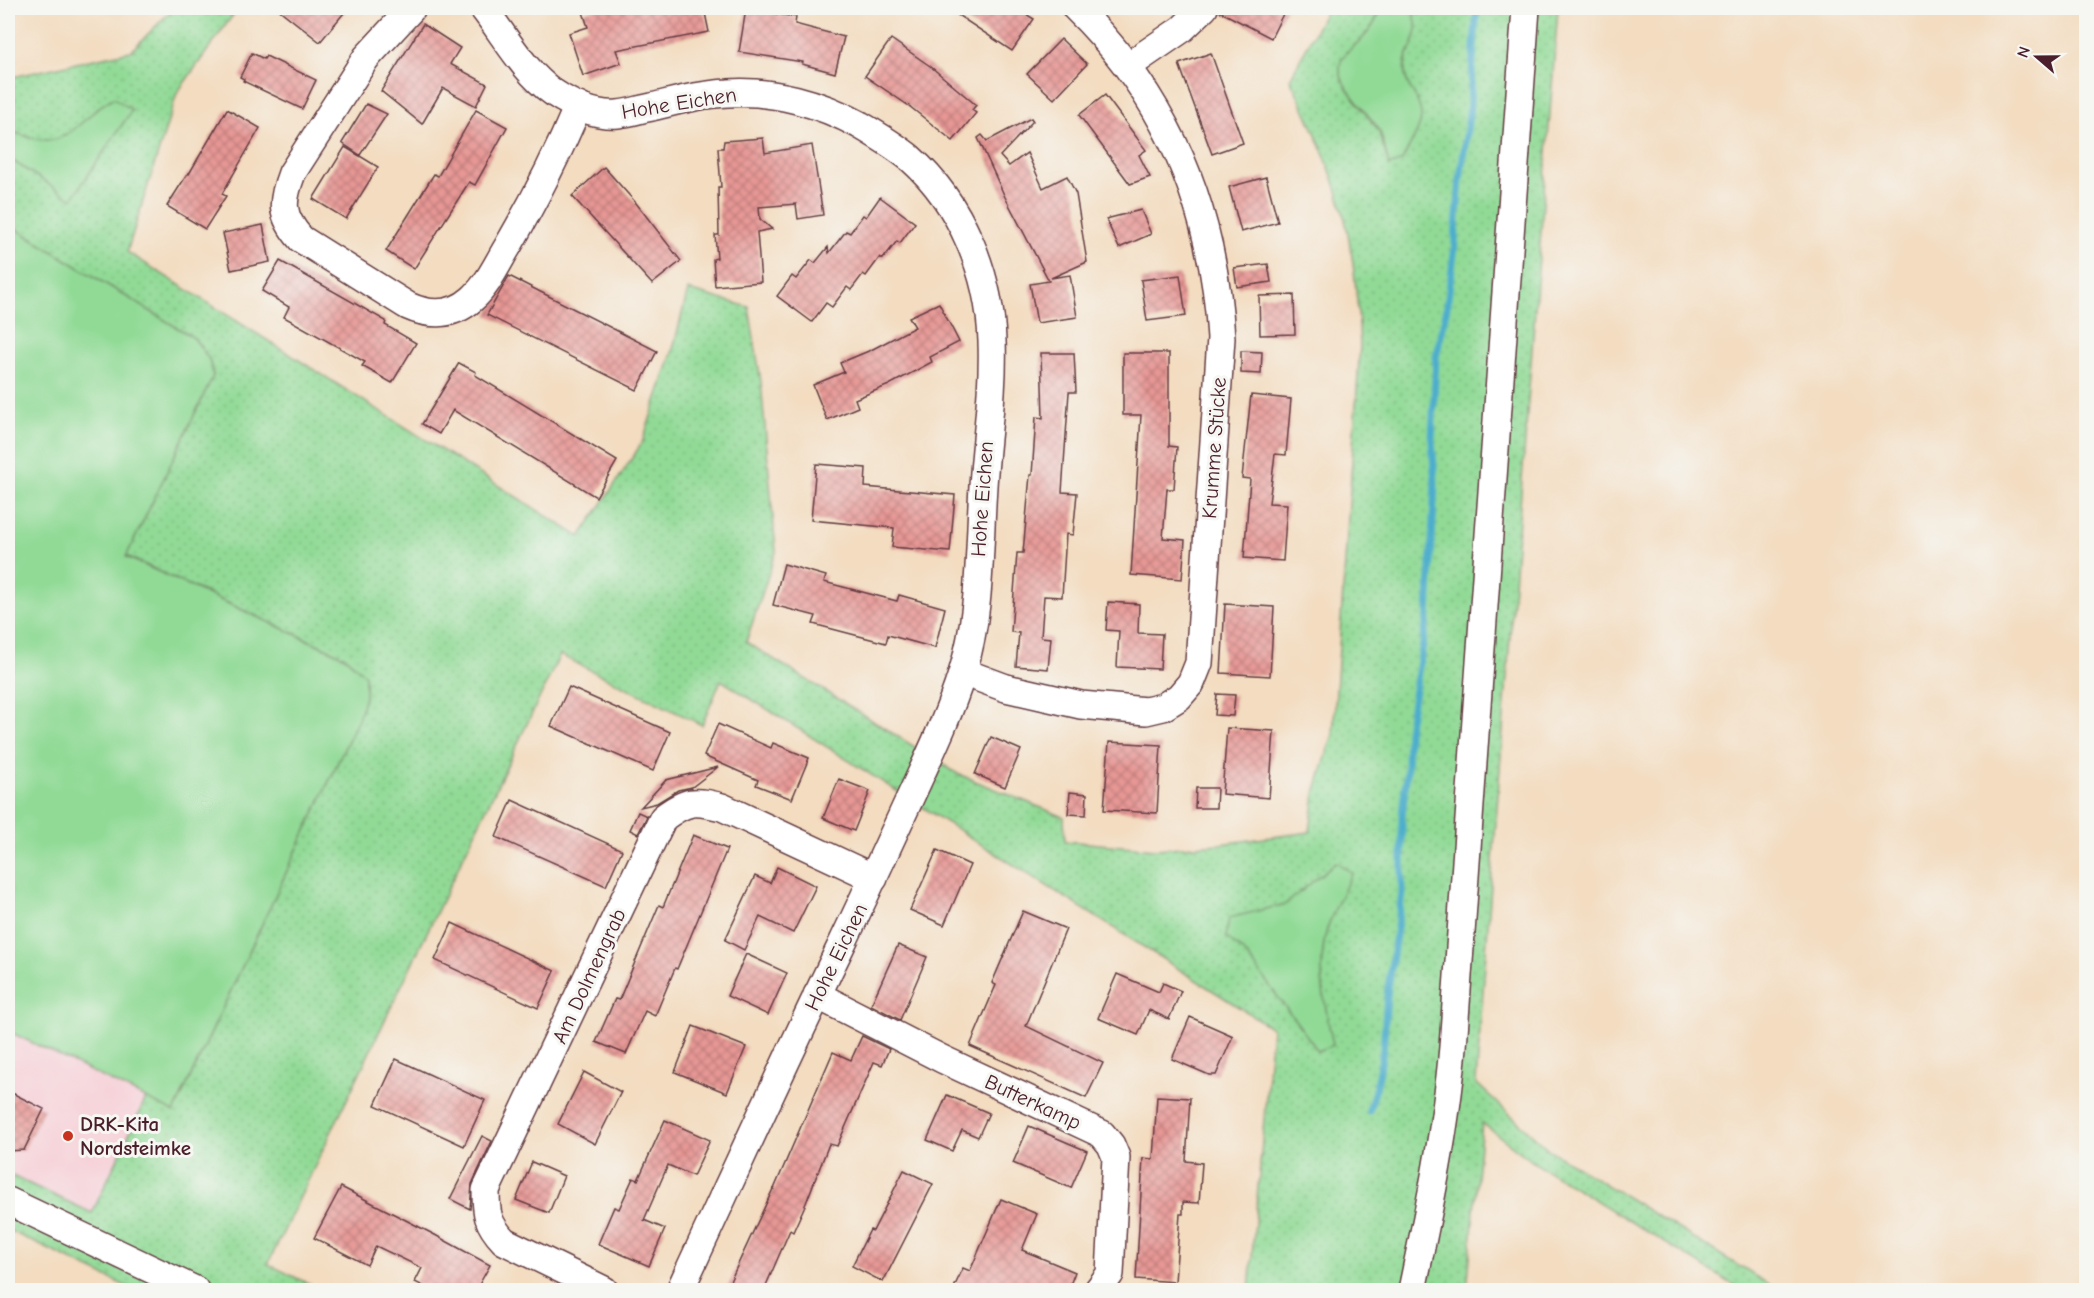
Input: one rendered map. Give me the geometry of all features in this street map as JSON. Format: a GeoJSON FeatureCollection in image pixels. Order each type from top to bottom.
{"type":"FeatureCollection","features":[{"type":"Feature","properties":{"kind":"street"},"geometry":{"type":"LineString","coordinates":[[412,8],[366,58],[292,173],[285,192],[284,212],[290,227],[301,239],[408,306],[423,313],[437,314],[454,310],[472,299],[487,282],[530,205],[578,106]]}},
{"type":"Feature","properties":{"kind":"street","name":"Hohe Eichen"},"geometry":{"type":"LineString","coordinates":[[483,8],[537,79],[556,95],[599,113],[619,114],[687,98],[722,93],[768,94],[797,100],[853,121],[886,140],[912,160],[937,187],[958,218],[976,256],[990,311],[992,341],[976,599],[963,672],[950,708],[874,878],[680,1290]]}},
{"type":"Feature","properties":{"kind":"street","name":"Krumme Stücke"},"geometry":{"type":"LineString","coordinates":[[963,672],[1006,688],[1081,705],[1146,711],[1163,707],[1179,697],[1191,682],[1199,663],[1221,338],[1218,297],[1207,234],[1186,173],[1149,98],[1128,66],[1076,8]]}},
{"type":"Feature","properties":{"kind":"street"},"geometry":{"type":"LineString","coordinates":[[1128,66],[1182,29],[1204,8]]}},
{"type":"Feature","properties":{"kind":"street"},"geometry":{"type":"LineString","coordinates":[[1412,1290],[1437,1162],[1454,1047],[1526,8]]}},
{"type":"Feature","properties":{"kind":"street","name":"Am Dolmengrab"},"geometry":{"type":"LineString","coordinates":[[604,1290],[504,1240],[492,1229],[486,1213],[486,1190],[663,818],[679,806],[699,801],[722,807],[874,878]]}},
{"type":"Feature","properties":{"kind":"street","name":"Butterkamp"},"geometry":{"type":"LineString","coordinates":[[817,995],[942,1059],[1102,1134],[1111,1145],[1116,1157],[1110,1274],[1098,1290]]}},
{"type":"Feature","properties":{"kind":"street"},"geometry":{"type":"LineString","coordinates":[[8,1200],[195,1290]]}},
{"type":"Feature","properties":{"kind":"shaded area","name":"DRK-Kita Nordsteimke"},"geometry":{"type":"Polygon","coordinates":[[[8,1031],[146,1098],[92,1213],[8,1174],[8,1031]]]}},
{"type":"Feature","properties":{"kind":"green space"},"geometry":{"type":"Polygon","coordinates":[[[174,8],[238,8],[177,93],[127,252],[580,537],[642,443],[672,353],[688,290],[749,307],[761,382],[776,552],[746,642],[958,774],[1064,817],[1065,841],[1156,849],[1220,844],[1310,832],[1315,793],[1333,734],[1360,346],[1358,312],[1350,242],[1337,191],[1319,142],[1290,79],[1327,8],[1381,8],[1372,28],[1361,40],[1353,97],[1379,131],[1389,165],[1411,141],[1419,124],[1418,104],[1405,73],[1415,30],[1411,8],[1558,8],[1476,1083],[1548,1149],[1778,1290],[1742,1290],[1533,1162],[1482,1123],[1467,1290],[1249,1290],[1272,1028],[721,680],[702,725],[560,655],[268,1264],[321,1290],[134,1290],[8,1230],[8,1174],[92,1213],[146,1098],[174,1112],[358,719],[365,697],[365,675],[345,657],[126,556],[213,375],[209,359],[194,338],[8,224],[8,78],[131,51],[174,8]]]}},
{"type":"Feature","properties":{"kind":"green space"},"geometry":{"type":"Polygon","coordinates":[[[1381,8],[1411,8],[1417,29],[1406,58],[1405,75],[1418,103],[1421,120],[1402,161],[1389,166],[1379,130],[1352,96],[1341,77],[1340,68],[1346,53],[1371,28],[1381,8]]]}},
{"type":"Feature","properties":{"kind":"green space"},"geometry":{"type":"Polygon","coordinates":[[[114,98],[132,110],[72,199],[8,158],[8,131],[40,140],[55,139],[73,130],[114,98]]]}},
{"type":"Feature","properties":{"kind":"green space"},"geometry":{"type":"Polygon","coordinates":[[[8,224],[194,338],[209,359],[213,376],[126,557],[345,657],[365,675],[365,697],[358,719],[174,1112],[8,1031],[8,224]]]}},
{"type":"Feature","properties":{"kind":"green space"},"geometry":{"type":"Polygon","coordinates":[[[1336,862],[1352,873],[1329,922],[1324,944],[1323,987],[1333,1045],[1318,1051],[1246,954],[1226,937],[1229,918],[1286,904],[1336,862]]]}},
{"type":"Feature","properties":{"kind":"building"},"geometry":{"type":"Polygon","coordinates":[[[277,8],[348,8],[320,42],[277,8]]]}},
{"type":"Feature","properties":{"kind":"building"},"geometry":{"type":"Polygon","coordinates":[[[597,8],[704,8],[709,32],[616,50],[621,63],[583,76],[569,33],[588,27],[583,12],[597,8]]]}},
{"type":"Feature","properties":{"kind":"building"},"geometry":{"type":"Polygon","coordinates":[[[947,8],[1016,8],[1034,19],[1012,51],[947,8]]]}},
{"type":"Feature","properties":{"kind":"building"},"geometry":{"type":"Polygon","coordinates":[[[1219,8],[1286,8],[1271,38],[1219,11],[1219,8]]]}},
{"type":"Feature","properties":{"kind":"building"},"geometry":{"type":"Polygon","coordinates":[[[746,9],[796,17],[795,24],[844,37],[835,73],[802,64],[803,62],[739,52],[746,9]]]}},
{"type":"Feature","properties":{"kind":"building"},"geometry":{"type":"Polygon","coordinates":[[[423,24],[460,48],[450,64],[487,84],[476,106],[443,88],[422,124],[381,91],[423,24]]]}},
{"type":"Feature","properties":{"kind":"building"},"geometry":{"type":"Polygon","coordinates":[[[891,39],[930,66],[976,105],[972,110],[976,113],[953,141],[909,106],[865,76],[891,39]]]}},
{"type":"Feature","properties":{"kind":"building"},"geometry":{"type":"Polygon","coordinates":[[[1061,39],[1087,64],[1054,99],[1027,74],[1061,39]]]}},
{"type":"Feature","properties":{"kind":"building"},"geometry":{"type":"Polygon","coordinates":[[[252,53],[264,59],[266,56],[316,80],[302,109],[243,81],[244,79],[240,77],[252,53]]]}},
{"type":"Feature","properties":{"kind":"building"},"geometry":{"type":"Polygon","coordinates":[[[1211,53],[1243,143],[1212,154],[1179,64],[1211,53]]]}},
{"type":"Feature","properties":{"kind":"building"},"geometry":{"type":"Polygon","coordinates":[[[1105,95],[1146,150],[1139,155],[1150,177],[1130,184],[1079,115],[1105,95]]]}},
{"type":"Feature","properties":{"kind":"building"},"geometry":{"type":"Polygon","coordinates":[[[366,104],[387,114],[360,155],[342,143],[366,104]]]}},
{"type":"Feature","properties":{"kind":"building"},"geometry":{"type":"Polygon","coordinates":[[[227,109],[260,128],[222,194],[226,196],[205,229],[167,206],[189,174],[227,109]]]}},
{"type":"Feature","properties":{"kind":"building"},"geometry":{"type":"Polygon","coordinates":[[[476,110],[507,127],[475,185],[469,182],[414,269],[386,251],[434,174],[438,176],[476,110]]]}},
{"type":"Feature","properties":{"kind":"building"},"geometry":{"type":"Polygon","coordinates":[[[1031,118],[1033,121],[1000,156],[1009,166],[1027,153],[1043,188],[1067,176],[1076,194],[1087,262],[1051,278],[1070,275],[1077,317],[1037,323],[1030,284],[1049,281],[1005,197],[978,138],[982,135],[987,141],[1031,118]]]}},
{"type":"Feature","properties":{"kind":"building"},"geometry":{"type":"Polygon","coordinates":[[[763,138],[765,153],[812,145],[823,215],[798,219],[796,204],[759,207],[760,219],[772,229],[757,232],[761,282],[715,286],[713,259],[717,258],[715,235],[719,235],[718,187],[721,187],[718,148],[723,148],[724,141],[763,138]]]}},
{"type":"Feature","properties":{"kind":"building"},"geometry":{"type":"Polygon","coordinates":[[[345,147],[378,167],[346,219],[313,199],[345,147]]]}},
{"type":"Feature","properties":{"kind":"building"},"geometry":{"type":"Polygon","coordinates":[[[604,167],[636,203],[681,261],[652,284],[572,196],[604,167]]]}},
{"type":"Feature","properties":{"kind":"building"},"geometry":{"type":"Polygon","coordinates":[[[1266,177],[1278,222],[1241,232],[1229,187],[1266,177]]]}},
{"type":"Feature","properties":{"kind":"building"},"geometry":{"type":"Polygon","coordinates":[[[880,197],[915,223],[900,243],[897,241],[883,259],[880,257],[866,276],[863,274],[851,290],[847,287],[832,307],[826,303],[812,322],[777,296],[792,276],[796,279],[811,260],[815,263],[828,247],[829,253],[846,231],[850,233],[863,215],[866,217],[880,197]]]}},
{"type":"Feature","properties":{"kind":"building"},"geometry":{"type":"Polygon","coordinates":[[[1141,210],[1151,234],[1119,248],[1106,219],[1141,210]]]}},
{"type":"Feature","properties":{"kind":"building"},"geometry":{"type":"Polygon","coordinates":[[[263,225],[270,262],[231,270],[223,233],[263,225]]]}},
{"type":"Feature","properties":{"kind":"building"},"geometry":{"type":"Polygon","coordinates":[[[280,261],[386,321],[385,325],[416,343],[392,383],[362,366],[365,362],[284,317],[289,307],[262,291],[280,261]]]}},
{"type":"Feature","properties":{"kind":"building"},"geometry":{"type":"Polygon","coordinates":[[[1268,264],[1271,282],[1237,287],[1234,268],[1268,264]]]}},
{"type":"Feature","properties":{"kind":"building"},"geometry":{"type":"Polygon","coordinates":[[[1180,275],[1186,316],[1147,321],[1141,280],[1180,275]]]}},
{"type":"Feature","properties":{"kind":"building"},"geometry":{"type":"Polygon","coordinates":[[[509,276],[657,351],[637,390],[487,315],[509,276]]]}},
{"type":"Feature","properties":{"kind":"building"},"geometry":{"type":"Polygon","coordinates":[[[1294,295],[1295,334],[1260,335],[1259,296],[1294,295]]]}},
{"type":"Feature","properties":{"kind":"building"},"geometry":{"type":"Polygon","coordinates":[[[939,303],[959,342],[930,357],[932,362],[889,385],[855,399],[858,407],[827,420],[813,385],[844,372],[840,363],[915,327],[909,317],[939,303]]]}},
{"type":"Feature","properties":{"kind":"building"},"geometry":{"type":"Polygon","coordinates":[[[1241,351],[1262,352],[1261,374],[1241,373],[1241,351]]]}},
{"type":"Feature","properties":{"kind":"building"},"geometry":{"type":"Polygon","coordinates":[[[1041,353],[1074,353],[1076,392],[1069,392],[1062,492],[1077,493],[1073,535],[1066,534],[1062,597],[1044,596],[1041,637],[1051,638],[1048,669],[1016,666],[1019,633],[1011,632],[1017,553],[1023,553],[1036,417],[1043,418],[1041,353]]]}},
{"type":"Feature","properties":{"kind":"building"},"geometry":{"type":"Polygon","coordinates":[[[1123,353],[1169,353],[1169,446],[1177,447],[1174,489],[1167,489],[1163,538],[1185,540],[1182,579],[1131,575],[1141,415],[1123,415],[1123,353]]]}},
{"type":"Feature","properties":{"kind":"building"},"geometry":{"type":"Polygon","coordinates":[[[459,363],[617,461],[596,497],[453,410],[439,434],[422,424],[459,363]]]}},
{"type":"Feature","properties":{"kind":"building"},"geometry":{"type":"Polygon","coordinates":[[[1251,395],[1291,399],[1286,455],[1275,454],[1269,503],[1287,504],[1283,561],[1244,558],[1250,479],[1242,478],[1251,395]]]}},
{"type":"Feature","properties":{"kind":"building"},"geometry":{"type":"Polygon","coordinates":[[[816,464],[866,468],[865,487],[955,495],[950,552],[892,547],[894,528],[811,520],[816,464]]]}},
{"type":"Feature","properties":{"kind":"building"},"geometry":{"type":"Polygon","coordinates":[[[784,564],[826,576],[824,582],[897,601],[899,595],[945,608],[935,648],[888,635],[886,643],[813,624],[816,616],[773,605],[784,564]]]}},
{"type":"Feature","properties":{"kind":"building"},"geometry":{"type":"Polygon","coordinates":[[[1108,602],[1139,604],[1138,633],[1162,634],[1160,669],[1117,667],[1119,631],[1106,630],[1108,602]]]}},
{"type":"Feature","properties":{"kind":"building"},"geometry":{"type":"Polygon","coordinates":[[[1225,604],[1274,607],[1270,676],[1221,673],[1225,604]]]}},
{"type":"Feature","properties":{"kind":"building"},"geometry":{"type":"Polygon","coordinates":[[[569,687],[670,732],[653,771],[551,726],[569,687]]]}},
{"type":"Feature","properties":{"kind":"building"},"geometry":{"type":"Polygon","coordinates":[[[1217,694],[1235,695],[1233,716],[1215,715],[1217,694]]]}},
{"type":"Feature","properties":{"kind":"building"},"geometry":{"type":"Polygon","coordinates":[[[718,724],[771,748],[773,743],[809,758],[792,799],[756,785],[758,780],[704,756],[718,724]]]}},
{"type":"Feature","properties":{"kind":"building"},"geometry":{"type":"Polygon","coordinates":[[[1227,728],[1274,731],[1269,798],[1222,794],[1227,728]]]}},
{"type":"Feature","properties":{"kind":"building"},"geometry":{"type":"Polygon","coordinates":[[[991,737],[1021,750],[1005,787],[975,774],[991,737]]]}},
{"type":"Feature","properties":{"kind":"building"},"geometry":{"type":"Polygon","coordinates":[[[1109,742],[1161,745],[1157,813],[1104,810],[1109,742]]]}},
{"type":"Feature","properties":{"kind":"building"},"geometry":{"type":"Polygon","coordinates":[[[718,767],[692,787],[678,790],[657,803],[641,807],[666,780],[718,767]]]}},
{"type":"Feature","properties":{"kind":"building"},"geometry":{"type":"Polygon","coordinates":[[[839,779],[870,791],[854,831],[823,818],[839,779]]]}},
{"type":"Feature","properties":{"kind":"building"},"geometry":{"type":"Polygon","coordinates":[[[1196,788],[1217,788],[1216,808],[1195,808],[1196,788]]]}},
{"type":"Feature","properties":{"kind":"building"},"geometry":{"type":"Polygon","coordinates":[[[1070,792],[1087,794],[1086,815],[1068,814],[1070,792]]]}},
{"type":"Feature","properties":{"kind":"building"},"geometry":{"type":"Polygon","coordinates":[[[512,800],[622,850],[606,886],[496,837],[512,800]]]}},
{"type":"Feature","properties":{"kind":"building"},"geometry":{"type":"Polygon","coordinates":[[[638,812],[647,816],[638,834],[630,830],[638,812]]]}},
{"type":"Feature","properties":{"kind":"building"},"geometry":{"type":"Polygon","coordinates":[[[693,835],[727,849],[655,1016],[645,1011],[626,1054],[596,1042],[615,999],[619,1000],[659,905],[663,907],[693,835]]]}},
{"type":"Feature","properties":{"kind":"building"},"geometry":{"type":"Polygon","coordinates":[[[937,850],[970,865],[944,925],[910,910],[937,850]]]}},
{"type":"Feature","properties":{"kind":"building"},"geometry":{"type":"Polygon","coordinates":[[[777,867],[816,886],[793,933],[760,917],[744,950],[725,940],[755,876],[770,883],[777,867]]]}},
{"type":"Feature","properties":{"kind":"building"},"geometry":{"type":"Polygon","coordinates":[[[1023,911],[1066,929],[1026,1026],[1103,1063],[1086,1098],[970,1046],[996,985],[992,983],[1023,911]]]}},
{"type":"Feature","properties":{"kind":"building"},"geometry":{"type":"Polygon","coordinates":[[[452,923],[555,971],[538,1008],[435,960],[452,923]]]}},
{"type":"Feature","properties":{"kind":"building"},"geometry":{"type":"Polygon","coordinates":[[[898,945],[927,957],[900,1020],[871,1005],[898,945]]]}},
{"type":"Feature","properties":{"kind":"building"},"geometry":{"type":"Polygon","coordinates":[[[746,954],[787,973],[768,1015],[727,996],[746,954]]]}},
{"type":"Feature","properties":{"kind":"building"},"geometry":{"type":"Polygon","coordinates":[[[1117,974],[1159,992],[1163,983],[1181,991],[1169,1019],[1149,1010],[1138,1035],[1098,1018],[1117,974]]]}},
{"type":"Feature","properties":{"kind":"building"},"geometry":{"type":"Polygon","coordinates":[[[1190,1017],[1233,1036],[1216,1075],[1209,1075],[1172,1059],[1190,1017]]]}},
{"type":"Feature","properties":{"kind":"building"},"geometry":{"type":"Polygon","coordinates":[[[693,1026],[746,1047],[727,1093],[675,1072],[693,1026]]]}},
{"type":"Feature","properties":{"kind":"building"},"geometry":{"type":"Polygon","coordinates":[[[862,1036],[889,1049],[882,1065],[874,1062],[837,1146],[829,1144],[806,1203],[793,1232],[790,1230],[764,1290],[726,1290],[774,1189],[833,1052],[851,1060],[862,1036]]]}},
{"type":"Feature","properties":{"kind":"building"},"geometry":{"type":"Polygon","coordinates":[[[396,1059],[485,1100],[464,1146],[375,1105],[396,1059]]]}},
{"type":"Feature","properties":{"kind":"building"},"geometry":{"type":"Polygon","coordinates":[[[584,1072],[621,1092],[595,1144],[558,1124],[584,1072]]]}},
{"type":"Feature","properties":{"kind":"building"},"geometry":{"type":"Polygon","coordinates":[[[8,1091],[44,1109],[24,1150],[8,1151],[8,1091]]]}},
{"type":"Feature","properties":{"kind":"building"},"geometry":{"type":"Polygon","coordinates":[[[947,1095],[989,1113],[978,1137],[962,1130],[952,1151],[927,1140],[947,1095]]]}},
{"type":"Feature","properties":{"kind":"building"},"geometry":{"type":"Polygon","coordinates":[[[1157,1096],[1190,1098],[1186,1161],[1202,1163],[1199,1203],[1183,1202],[1183,1214],[1180,1214],[1175,1282],[1136,1279],[1143,1158],[1153,1159],[1157,1096]]]}},
{"type":"Feature","properties":{"kind":"building"},"geometry":{"type":"Polygon","coordinates":[[[665,1120],[710,1140],[693,1176],[668,1165],[644,1220],[665,1229],[649,1266],[598,1244],[614,1207],[619,1209],[633,1178],[638,1180],[665,1120]]]}},
{"type":"Feature","properties":{"kind":"building"},"geometry":{"type":"Polygon","coordinates":[[[1029,1126],[1087,1151],[1071,1188],[1013,1163],[1029,1126]]]}},
{"type":"Feature","properties":{"kind":"building"},"geometry":{"type":"Polygon","coordinates":[[[482,1136],[492,1141],[472,1184],[470,1209],[450,1199],[482,1136]]]}},
{"type":"Feature","properties":{"kind":"building"},"geometry":{"type":"Polygon","coordinates":[[[532,1162],[564,1176],[549,1213],[516,1200],[532,1162]]]}},
{"type":"Feature","properties":{"kind":"building"},"geometry":{"type":"Polygon","coordinates":[[[904,1170],[933,1184],[883,1282],[852,1266],[904,1170]]]}},
{"type":"Feature","properties":{"kind":"building"},"geometry":{"type":"Polygon","coordinates":[[[341,1187],[490,1265],[476,1290],[431,1290],[415,1282],[422,1268],[376,1246],[367,1265],[314,1238],[341,1187]]]}},
{"type":"Feature","properties":{"kind":"building"},"geometry":{"type":"Polygon","coordinates":[[[1001,1199],[1037,1214],[1022,1250],[1075,1272],[1068,1290],[953,1290],[963,1268],[970,1271],[1001,1199]]]}},
{"type":"Feature","properties":{"kind":"waterway"},"geometry":{"type":"LineString","coordinates":[[1369,1111],[1379,1076],[1387,995],[1402,894],[1402,815],[1408,731],[1428,614],[1435,483],[1432,440],[1436,357],[1446,312],[1454,254],[1460,179],[1469,115],[1477,8]]}},
{"type":"Feature","properties":{"kind":"place","name":"DRK-Kita Nordsteimke"},"geometry":{"type":"Point","coordinates":[68,1136]}}]}
